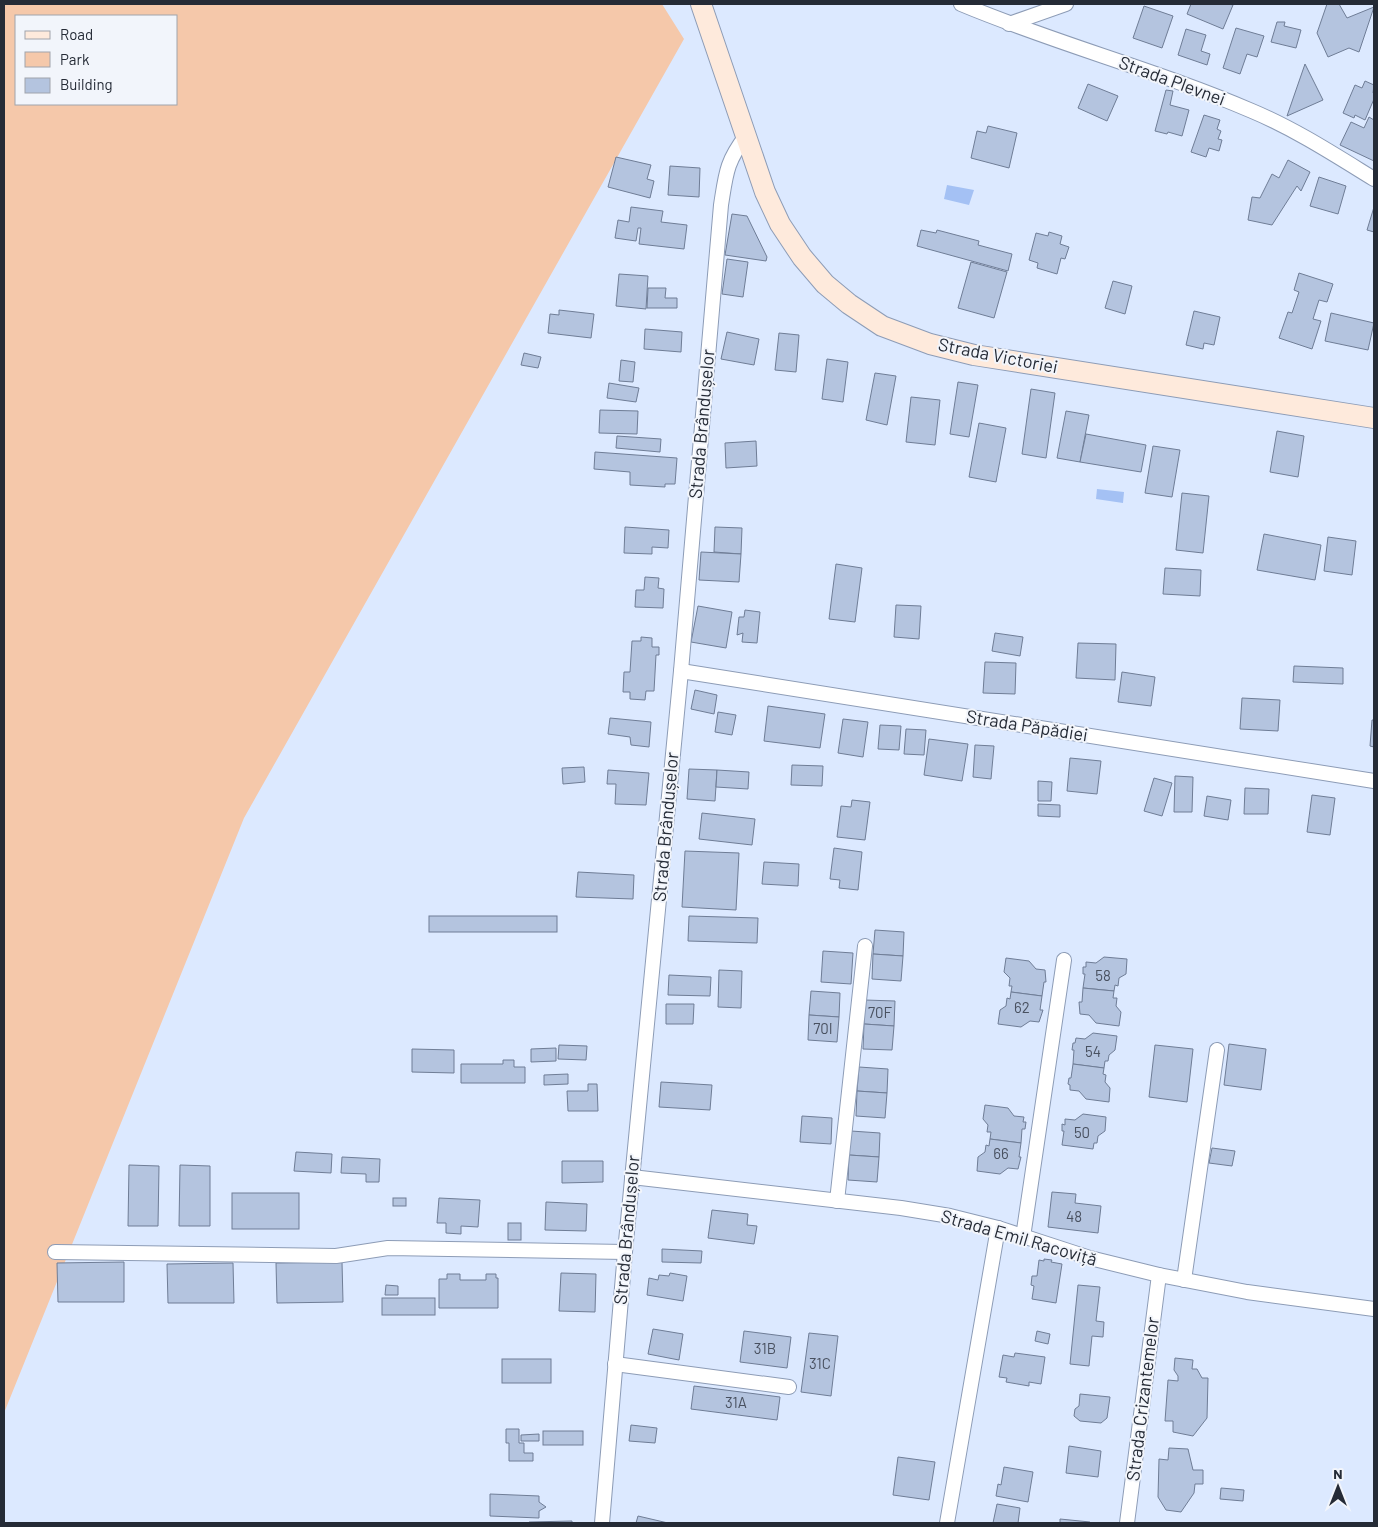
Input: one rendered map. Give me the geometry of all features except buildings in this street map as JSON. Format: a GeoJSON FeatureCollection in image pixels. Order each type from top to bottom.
{"type":"FeatureCollection","features":[{"type":"Feature","properties":{"kind":"street","name":"Strada Victoriei"},"geometry":{"type":"LineString","coordinates":[[701,4],[765,192],[780,224],[802,257],[825,284],[849,304],[882,326],[930,344],[974,355],[1374,418]]}},
{"type":"Feature","properties":{"kind":"street","name":"Strada Plevnei"},"geometry":{"type":"LineString","coordinates":[[961,4],[1009,24],[1166,77],[1254,111],[1313,141],[1374,179]]}},
{"type":"Feature","properties":{"kind":"street"},"geometry":{"type":"LineString","coordinates":[[1009,24],[1066,4]]}},
{"type":"Feature","properties":{"kind":"street","name":"Strada Brândușelor"},"geometry":{"type":"LineString","coordinates":[[602,1523],[721,205],[727,167],[735,151],[746,136]]}},
{"type":"Feature","properties":{"kind":"street","name":"Strada Păpădiei"},"geometry":{"type":"LineString","coordinates":[[680,671],[1374,781]]}},
{"type":"Feature","properties":{"kind":"street"},"geometry":{"type":"LineString","coordinates":[[837,1201],[865,946]]}},
{"type":"Feature","properties":{"kind":"street"},"geometry":{"type":"LineString","coordinates":[[1023,1237],[1064,960]]}},
{"type":"Feature","properties":{"kind":"street"},"geometry":{"type":"LineString","coordinates":[[1184,1280],[1217,1050]]}},
{"type":"Feature","properties":{"kind":"street","name":"Strada Emil Racoviță"},"geometry":{"type":"LineString","coordinates":[[632,1177],[901,1208],[950,1216],[998,1228],[1090,1258],[1159,1275],[1247,1292],[1374,1309]]}},
{"type":"Feature","properties":{"kind":"street"},"geometry":{"type":"LineString","coordinates":[[947,1523],[998,1228]]}},
{"type":"Feature","properties":{"kind":"street"},"geometry":{"type":"LineString","coordinates":[[56,1252],[336,1256],[388,1248],[625,1252]]}},
{"type":"Feature","properties":{"kind":"street","name":"Strada Crizantemelor"},"geometry":{"type":"LineString","coordinates":[[1127,1523],[1159,1275]]}},
{"type":"Feature","properties":{"kind":"street"},"geometry":{"type":"LineString","coordinates":[[615,1364],[789,1387]]}},
{"type":"Feature","properties":{"kind":"green space"},"geometry":{"type":"Polygon","coordinates":[[[4,4],[662,4],[684,39],[244,818],[4,1413],[4,4]]]}},
{"type":"Feature","properties":{"kind":"water"},"geometry":{"type":"Polygon","coordinates":[[[947,185],[974,190],[969,205],[944,199],[947,185]]]}},
{"type":"Feature","properties":{"kind":"water"},"geometry":{"type":"Polygon","coordinates":[[[1097,489],[1124,492],[1123,503],[1096,499],[1097,489]]]}}]}
